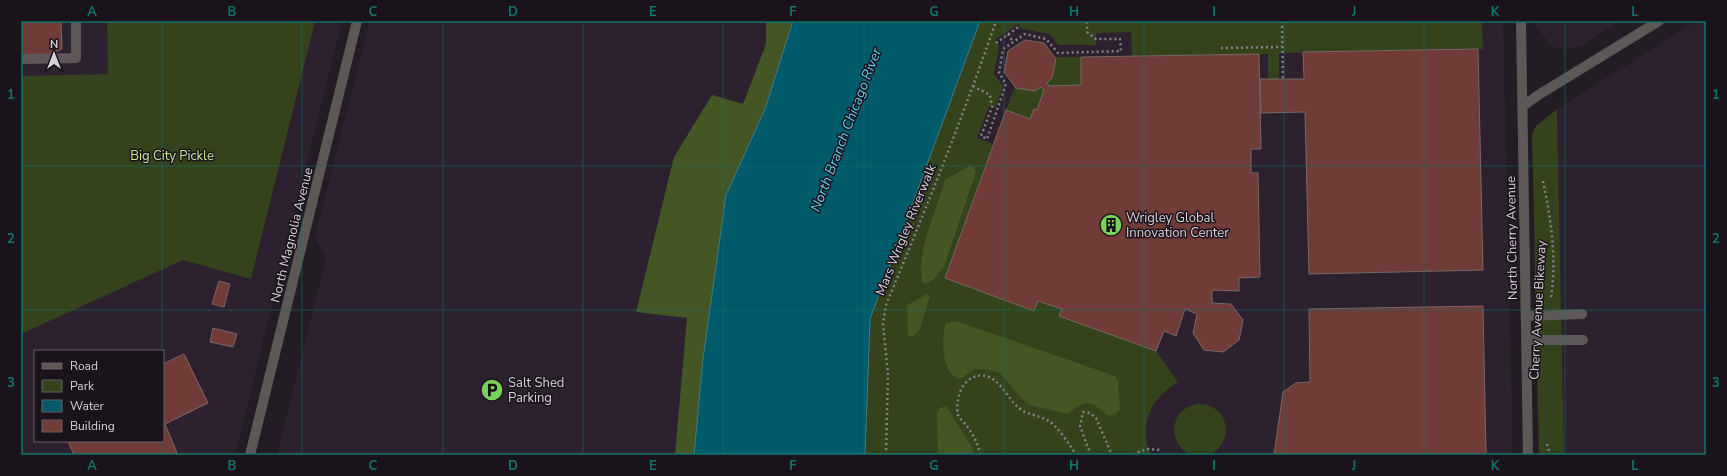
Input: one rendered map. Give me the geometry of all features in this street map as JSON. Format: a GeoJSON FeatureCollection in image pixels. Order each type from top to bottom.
{"type":"FeatureCollection","features":[{"type":"Feature","properties":{"kind":"street"},"geometry":{"type":"LineString","coordinates":[[21,59],[76,58],[76,21]]}},
{"type":"Feature","properties":{"kind":"street","name":"North Magnolia Avenue"},"geometry":{"type":"LineString","coordinates":[[250,455],[358,21]]}},
{"type":"Feature","properties":{"kind":"street","name":"North Cherry Avenue"},"geometry":{"type":"LineString","coordinates":[[1521,21],[1528,455]]}},
{"type":"Feature","properties":{"kind":"street"},"geometry":{"type":"LineString","coordinates":[[1523,106],[1659,21]]}},
{"type":"Feature","properties":{"kind":"street"},"geometry":{"type":"LineString","coordinates":[[1526,316],[1582,314]]}},
{"type":"Feature","properties":{"kind":"street"},"geometry":{"type":"LineString","coordinates":[[1526,340],[1583,340]]}},
{"type":"Feature","properties":{"kind":"path","name":"Mars Wrigley Riverwalk"},"geometry":{"type":"LineString","coordinates":[[886,455],[888,374],[883,324],[886,305],[934,190],[996,21]]}},
{"type":"Feature","properties":{"kind":"path"},"geometry":{"type":"LineString","coordinates":[[973,86],[990,95],[992,107],[981,136],[987,139],[1006,84],[999,73],[1003,49],[1025,34],[1046,39],[1058,53],[1121,51],[1120,39],[1096,39],[1087,32],[1087,21]]}},
{"type":"Feature","properties":{"kind":"path"},"geometry":{"type":"LineString","coordinates":[[1282,21],[1283,79]]}},
{"type":"Feature","properties":{"kind":"path"},"geometry":{"type":"LineString","coordinates":[[996,43],[1020,26]]}},
{"type":"Feature","properties":{"kind":"path"},"geometry":{"type":"LineString","coordinates":[[1008,34],[1013,42]]}},
{"type":"Feature","properties":{"kind":"path"},"geometry":{"type":"LineString","coordinates":[[1221,48],[1282,47]]}},
{"type":"Feature","properties":{"kind":"path","name":"Cherry Avenue Bikeway"},"geometry":{"type":"LineString","coordinates":[[1543,180],[1553,241],[1552,286],[1548,315]]}},
{"type":"Feature","properties":{"kind":"path"},"geometry":{"type":"LineString","coordinates":[[980,455],[978,444],[958,415],[958,400],[962,387],[969,379],[977,375],[986,376],[994,380],[1004,389],[1018,408],[1026,413],[1048,420],[1054,425],[1076,455]]}},
{"type":"Feature","properties":{"kind":"path"},"geometry":{"type":"LineString","coordinates":[[1089,455],[1090,453],[1080,426],[1083,412],[1090,412],[1096,418],[1112,455]]}},
{"type":"Feature","properties":{"kind":"path"},"geometry":{"type":"LineString","coordinates":[[1547,442],[1550,455]]}},
{"type":"Feature","properties":{"kind":"path"},"geometry":{"type":"LineString","coordinates":[[1134,455],[1135,453],[1148,449],[1161,450]]}},
{"type":"Feature","properties":{"kind":"shaded area","name":"Big City Pickle"},"geometry":{"type":"Polygon","coordinates":[[[21,21],[342,21],[235,455],[21,455],[21,21]]]}},
{"type":"Feature","properties":{"kind":"shaded area"},"geometry":{"type":"Polygon","coordinates":[[[370,21],[793,21],[765,109],[726,195],[703,359],[694,455],[277,455],[326,258],[315,237],[370,21]]]}},
{"type":"Feature","properties":{"kind":"shaded area"},"geometry":{"type":"Polygon","coordinates":[[[980,21],[1503,21],[1513,455],[865,455],[980,21]]]}},
{"type":"Feature","properties":{"kind":"shaded area"},"geometry":{"type":"Polygon","coordinates":[[[1531,21],[1620,21],[1582,45],[1567,49],[1553,47],[1531,21]]]}},
{"type":"Feature","properties":{"kind":"shaded area"},"geometry":{"type":"Polygon","coordinates":[[[1697,21],[1706,21],[1706,455],[1564,455],[1557,109],[1697,21]]]}},
{"type":"Feature","properties":{"kind":"green space","name":"Big City Pickle"},"geometry":{"type":"Polygon","coordinates":[[[107,21],[315,21],[251,279],[183,260],[21,334],[21,76],[108,74],[107,21]]]}},
{"type":"Feature","properties":{"kind":"green space"},"geometry":{"type":"Polygon","coordinates":[[[766,21],[793,21],[765,109],[726,195],[703,359],[694,455],[675,455],[687,318],[636,312],[674,157],[712,95],[743,104],[766,44],[766,21]]]}},
{"type":"Feature","properties":{"kind":"green space"},"geometry":{"type":"Polygon","coordinates":[[[980,21],[1482,21],[1483,49],[1279,53],[1279,79],[1268,79],[1268,54],[1132,56],[1131,32],[1096,33],[1096,45],[1058,45],[1050,34],[1022,29],[1018,24],[995,40],[999,46],[994,74],[1003,86],[995,108],[989,106],[977,138],[993,144],[945,278],[1034,311],[1038,301],[1062,309],[1060,316],[1156,351],[1178,382],[1156,401],[1149,413],[1146,435],[1147,445],[1152,455],[865,455],[870,319],[980,21]]]}},
{"type":"Feature","properties":{"kind":"green space"},"geometry":{"type":"Polygon","coordinates":[[[1054,57],[1081,57],[1081,85],[1049,86],[1047,83],[1052,78],[1056,59],[1054,57]]]}},
{"type":"Feature","properties":{"kind":"green space"},"geometry":{"type":"Polygon","coordinates":[[[1015,86],[1041,87],[1044,90],[1037,110],[1034,109],[1030,119],[1006,110],[1015,86]]]}},
{"type":"Feature","properties":{"kind":"green space"},"geometry":{"type":"Polygon","coordinates":[[[1557,109],[1564,455],[1539,455],[1532,134],[1536,126],[1557,109]]]}},
{"type":"Feature","properties":{"kind":"green space"},"geometry":{"type":"Polygon","coordinates":[[[969,166],[974,167],[976,172],[944,267],[934,279],[927,284],[922,282],[922,256],[928,230],[945,180],[969,166]]]}},
{"type":"Feature","properties":{"kind":"green space"},"geometry":{"type":"Polygon","coordinates":[[[927,294],[930,296],[920,329],[912,337],[908,336],[907,305],[927,294]]]}},
{"type":"Feature","properties":{"kind":"green space"},"geometry":{"type":"Polygon","coordinates":[[[956,321],[1115,376],[1118,381],[1120,409],[1115,415],[1107,415],[1095,406],[1087,403],[1078,406],[1067,414],[1030,405],[1021,398],[1000,373],[985,369],[975,369],[960,379],[954,376],[949,371],[946,363],[943,337],[946,323],[956,321]]]}},
{"type":"Feature","properties":{"kind":"green space"},"geometry":{"type":"Polygon","coordinates":[[[1195,404],[1205,404],[1219,411],[1226,425],[1226,435],[1219,449],[1205,456],[1195,456],[1185,452],[1178,445],[1174,435],[1174,425],[1178,415],[1185,408],[1195,404]]]}},
{"type":"Feature","properties":{"kind":"green space"},"geometry":{"type":"Polygon","coordinates":[[[946,406],[971,446],[974,455],[938,455],[937,413],[940,408],[946,406]]]}},
{"type":"Feature","properties":{"kind":"water","name":"North Branch Chicago River"},"geometry":{"type":"Polygon","coordinates":[[[793,21],[980,21],[870,319],[865,455],[694,455],[703,359],[726,195],[765,109],[793,21]]]}},
{"type":"Feature","properties":{"kind":"building"},"geometry":{"type":"Polygon","coordinates":[[[21,21],[61,21],[62,49],[48,55],[21,55],[21,21]]]}},
{"type":"Feature","properties":{"kind":"building","name":"Wrigley Global Innovation Center"},"geometry":{"type":"Polygon","coordinates":[[[1025,40],[1044,43],[1056,59],[1052,78],[1047,83],[1049,86],[1081,85],[1081,57],[1259,54],[1261,149],[1251,149],[1251,173],[1258,173],[1260,277],[1239,278],[1239,291],[1212,290],[1212,303],[1231,304],[1243,320],[1239,340],[1223,352],[1204,350],[1193,333],[1197,314],[1185,309],[1176,336],[1164,331],[1156,351],[1059,316],[1062,309],[1038,301],[1034,311],[945,278],[1006,110],[1030,119],[1034,109],[1037,110],[1044,90],[1041,87],[1035,91],[1016,88],[1004,72],[1008,51],[1025,40]]]}},
{"type":"Feature","properties":{"kind":"building"},"geometry":{"type":"Polygon","coordinates":[[[1478,49],[1483,270],[1309,274],[1305,112],[1261,113],[1260,79],[1304,79],[1303,52],[1478,49]]]}},
{"type":"Feature","properties":{"kind":"building"},"geometry":{"type":"Polygon","coordinates":[[[219,281],[230,284],[224,307],[212,304],[219,281]]]}},
{"type":"Feature","properties":{"kind":"building"},"geometry":{"type":"Polygon","coordinates":[[[1483,306],[1486,455],[1274,455],[1283,392],[1296,383],[1310,382],[1309,309],[1483,306]]]}},
{"type":"Feature","properties":{"kind":"building"},"geometry":{"type":"Polygon","coordinates":[[[213,328],[237,334],[233,347],[210,342],[213,328]]]}},
{"type":"Feature","properties":{"kind":"building"},"geometry":{"type":"Polygon","coordinates":[[[184,354],[208,403],[165,424],[178,455],[74,455],[68,442],[164,442],[164,364],[184,354]]]}},
{"type":"Feature","properties":{"kind":"place","name":"Wrigley Global Innovation Center"},"geometry":{"type":"Point","coordinates":[1111,225]}},
{"type":"Feature","properties":{"kind":"place","name":"Salt Shed Parking"},"geometry":{"type":"Point","coordinates":[492,390]}}]}
